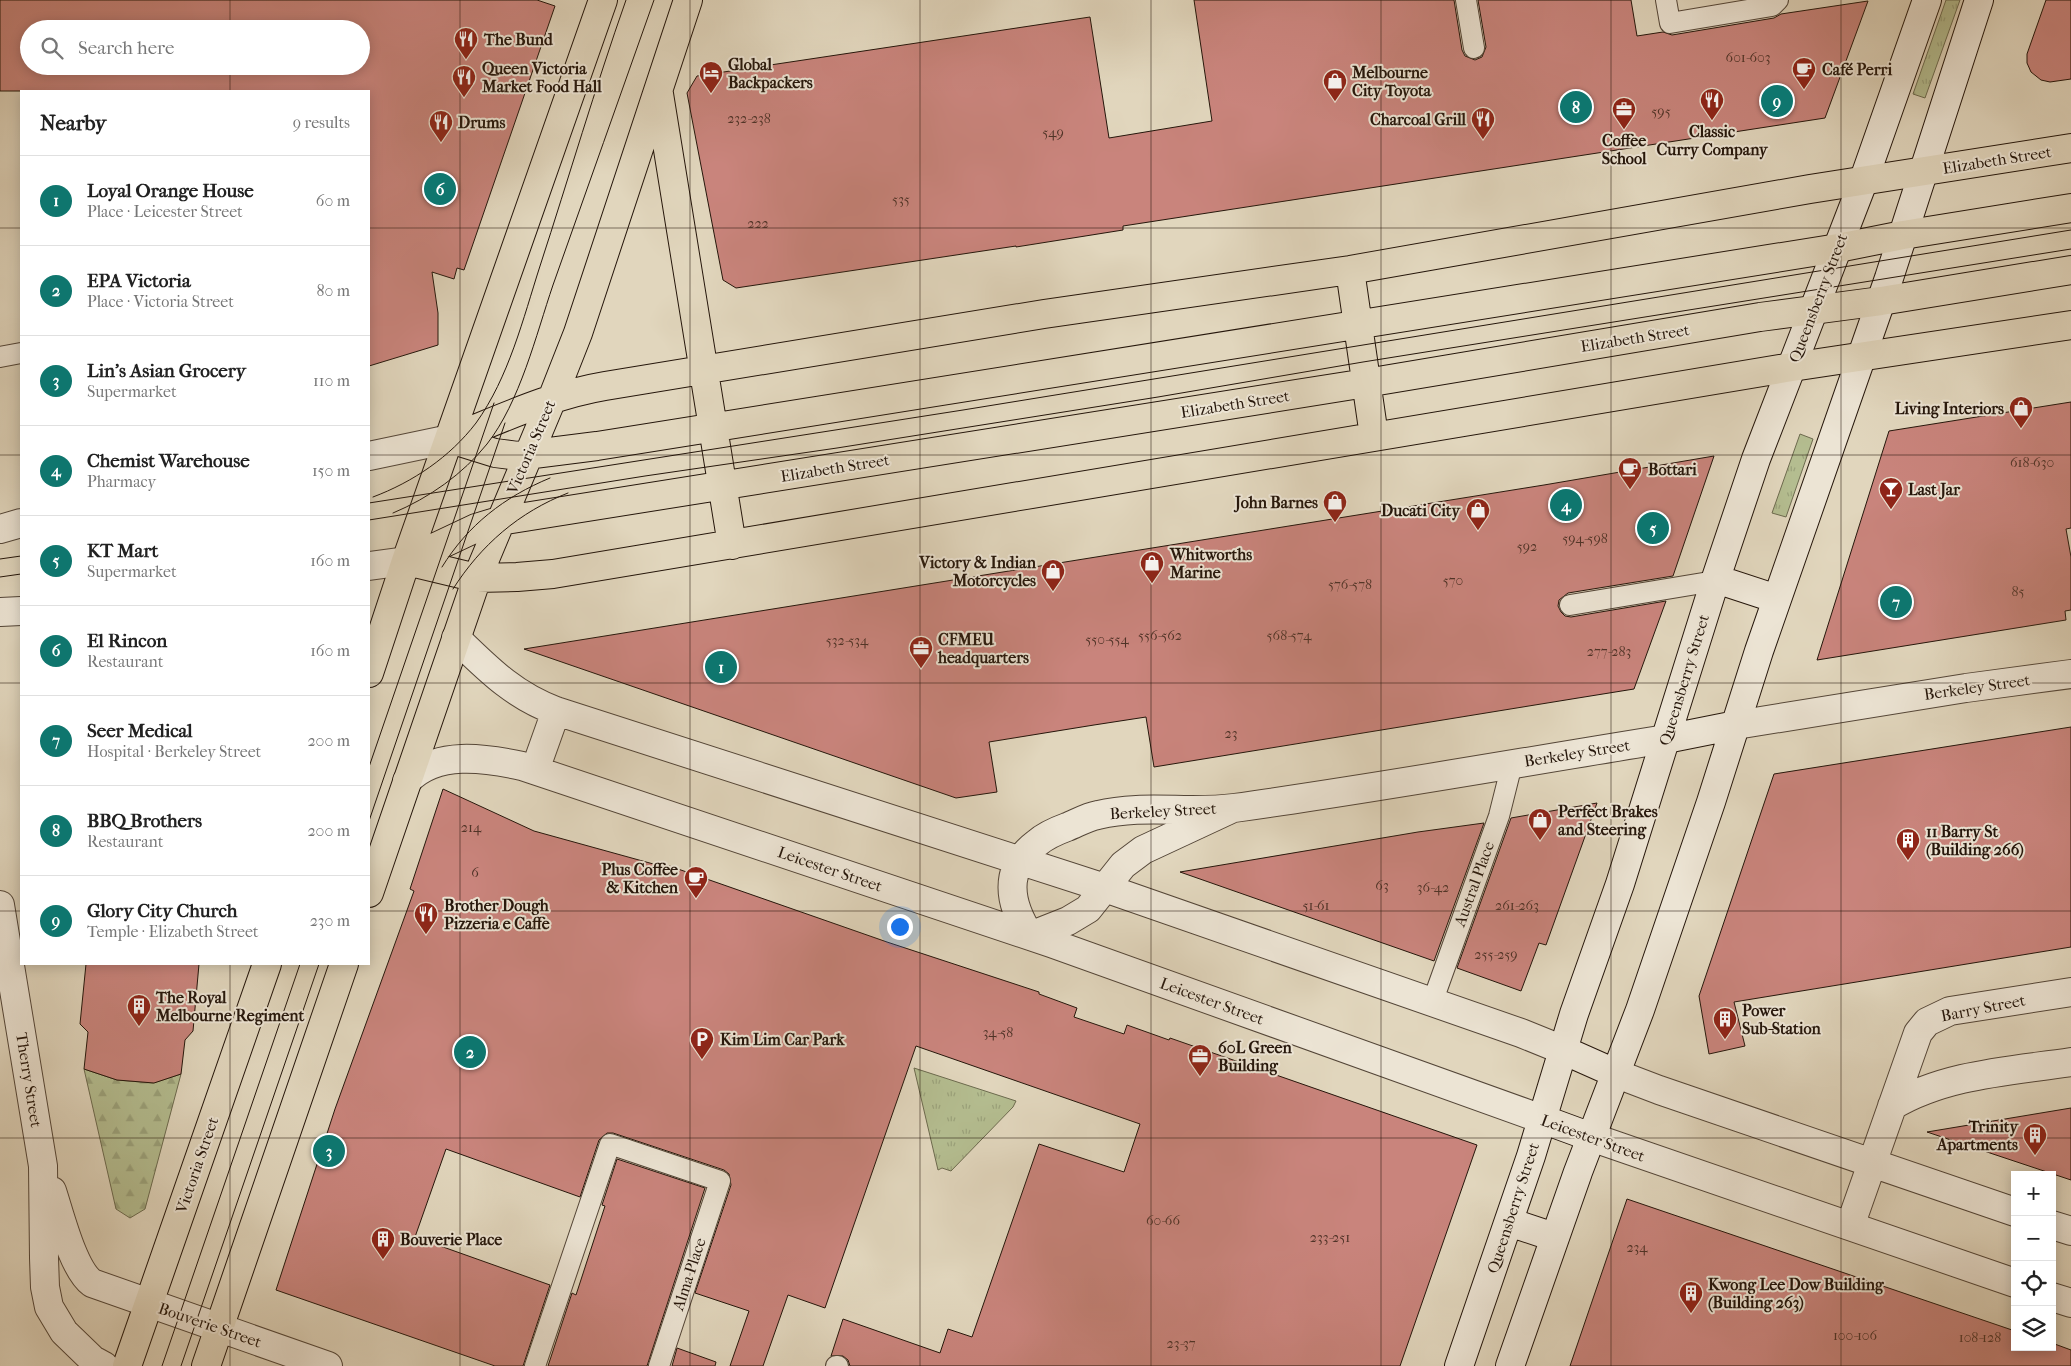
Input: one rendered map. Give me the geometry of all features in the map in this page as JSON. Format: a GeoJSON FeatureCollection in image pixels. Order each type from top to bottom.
{"type":"FeatureCollection","features":[{"type":"Feature","properties":{"kind":"main road"},"geometry":{"type":"LineString","coordinates":[[370,670],[406,561],[603,0]]}},
{"type":"Feature","properties":{"kind":"main road","name":"Victoria Street"},"geometry":{"type":"LineString","coordinates":[[370,890],[477,578],[578,333],[688,0]]}},
{"type":"Feature","properties":{"kind":"main road"},"geometry":{"type":"LineString","coordinates":[[658,90],[705,369],[732,545]]}},
{"type":"Feature","properties":{"kind":"main road","name":"Elizabeth Street"},"geometry":{"type":"LineString","coordinates":[[450,439],[576,391],[1044,314],[1350,270],[1924,171],[2071,148]]}},
{"type":"Feature","properties":{"kind":"main road","name":"Elizabeth Street"},"geometry":{"type":"LineString","coordinates":[[450,439],[495,453],[528,456],[1838,248],[1903,235],[2071,208]]}},
{"type":"Feature","properties":{"kind":"main road"},"geometry":{"type":"LineString","coordinates":[[1350,270],[1374,436]]}},
{"type":"Feature","properties":{"kind":"main road","name":"Elizabeth Street"},"geometry":{"type":"LineString","coordinates":[[406,561],[476,528],[499,521],[1760,317],[1881,301],[2071,270]]}},
{"type":"Feature","properties":{"kind":"main road","name":"Elizabeth Street"},"geometry":{"type":"LineString","coordinates":[[406,561],[477,578],[517,578],[553,574],[1792,367],[2071,325]]}},
{"type":"Feature","properties":{"kind":"main road","name":"Victoria Street"},"geometry":{"type":"LineString","coordinates":[[127,1366],[267,965]]}},
{"type":"Feature","properties":{"kind":"main road"},"geometry":{"type":"LineString","coordinates":[[206,1366],[344,965]]}},
{"type":"Feature","properties":{"kind":"street","name":"Queensberry Street"},"geometry":{"type":"LineString","coordinates":[[1459,1366],[1509,1222],[1563,1050],[1620,884],[1715,581],[1756,459],[1863,182],[1927,0]]}},
{"type":"Feature","properties":{"kind":"street"},"geometry":{"type":"LineString","coordinates":[[1510,1366],[1554,1237],[1591,1137],[1617,1074],[1777,599],[1881,301],[1978,0]]}},
{"type":"Feature","properties":{"kind":"street","name":"Elizabeth Street"},"geometry":{"type":"LineString","coordinates":[[370,456],[450,439]]}},
{"type":"Feature","properties":{"kind":"street"},"geometry":{"type":"LineString","coordinates":[[0,528],[20,523]]}},
{"type":"Feature","properties":{"kind":"street","name":"Elizabeth Street"},"geometry":{"type":"LineString","coordinates":[[370,566],[406,561]]}},
{"type":"Feature","properties":{"kind":"street"},"geometry":{"type":"LineString","coordinates":[[1715,581],[1719,580],[1777,599]]}},
{"type":"Feature","properties":{"kind":"street"},"geometry":{"type":"LineString","coordinates":[[0,612],[20,611]]}},
{"type":"Feature","properties":{"kind":"street"},"geometry":{"type":"LineString","coordinates":[[456,638],[506,684],[528,700],[556,711],[1105,888],[1521,1033],[1617,1074],[2011,1211]]}},
{"type":"Feature","properties":{"kind":"street","name":"Berkeley Street"},"geometry":{"type":"LineString","coordinates":[[1020,860],[1036,843],[1046,837],[1097,815],[1131,811],[1231,809],[1666,739],[1736,725],[1966,688],[2071,674]]}},
{"type":"Feature","properties":{"kind":"street"},"geometry":{"type":"LineString","coordinates":[[535,770],[556,711]]}},
{"type":"Feature","properties":{"kind":"street","name":"Leicester Street"},"geometry":{"type":"LineString","coordinates":[[407,780],[425,766],[451,760],[501,761],[535,770],[1030,936],[1687,1172],[2011,1282]]}},
{"type":"Feature","properties":{"kind":"street","name":"Berkeley Street"},"geometry":{"type":"LineString","coordinates":[[1030,936],[1053,928],[1079,915],[1092,904],[1123,865],[1143,850],[1231,809]]}},
{"type":"Feature","properties":{"kind":"street"},"geometry":{"type":"LineString","coordinates":[[1020,860],[1013,877],[1014,903],[1020,921],[1030,936]]}},
{"type":"Feature","properties":{"kind":"street","name":"Therry Street"},"geometry":{"type":"LineString","coordinates":[[0,905],[44,1166],[74,1256],[87,1279],[92,1283],[149,1304]]}},
{"type":"Feature","properties":{"kind":"street","name":"Barry Street"},"geometry":{"type":"LineString","coordinates":[[1850,1226],[1918,1033],[1927,1022],[1950,1011],[2071,992]]}},
{"type":"Feature","properties":{"kind":"street"},"geometry":{"type":"LineString","coordinates":[[1892,1106],[1919,1092],[1942,1084],[2071,1062]]}},
{"type":"Feature","properties":{"kind":"street","name":"Therry Street"},"geometry":{"type":"LineString","coordinates":[[44,1166],[45,1287],[49,1307],[64,1332],[92,1360],[104,1366]]}},
{"type":"Feature","properties":{"kind":"street"},"geometry":{"type":"LineString","coordinates":[[1509,1222],[1554,1237]]}},
{"type":"Feature","properties":{"kind":"street"},"geometry":{"type":"LineString","coordinates":[[2056,1225],[2071,1231]]}},
{"type":"Feature","properties":{"kind":"street"},"geometry":{"type":"LineString","coordinates":[[2056,1298],[2071,1303]]}},
{"type":"Feature","properties":{"kind":"street","name":"Bouverie Street"},"geometry":{"type":"LineString","coordinates":[[149,1304],[328,1366]]}},
{"type":"Feature","properties":{"kind":"lane"},"geometry":{"type":"LineString","coordinates":[[1466,0],[1474,48]]}},
{"type":"Feature","properties":{"kind":"lane"},"geometry":{"type":"LineString","coordinates":[[1666,0],[1670,23],[1772,6],[1778,0]]}},
{"type":"Feature","properties":{"kind":"lane"},"geometry":{"type":"LineString","coordinates":[[0,357],[20,353]]}},
{"type":"Feature","properties":{"kind":"lane"},"geometry":{"type":"LineString","coordinates":[[1570,605],[1715,581]]}},
{"type":"Feature","properties":{"kind":"lane","name":"Austral Place"},"geometry":{"type":"LineString","coordinates":[[1432,1003],[1499,816],[1512,764]]}},
{"type":"Feature","properties":{"kind":"lane","name":"Alma Place"},"geometry":{"type":"LineString","coordinates":[[535,1366],[610,1144],[720,1181],[659,1366]]}},
{"type":"Feature","properties":{"kind":"green space"},"geometry":{"type":"Polygon","coordinates":[[[1946,0],[1960,0],[1925,98],[1913,94],[1946,0]]]}},
{"type":"Feature","properties":{"kind":"green space"},"geometry":{"type":"Polygon","coordinates":[[[1800,434],[1813,439],[1786,517],[1772,513],[1800,434]]]}},
{"type":"Feature","properties":{"kind":"green space"},"geometry":{"type":"Polygon","coordinates":[[[914,1068],[1016,1101],[1013,1107],[951,1171],[942,1168],[938,1170],[914,1068]]]}},
{"type":"Feature","properties":{"kind":"green space"},"geometry":{"type":"Polygon","coordinates":[[[84,1069],[117,1080],[153,1083],[181,1074],[145,1209],[130,1218],[116,1209],[84,1069]]]}},
{"type":"Feature","properties":{"kind":"building"},"geometry":{"type":"Polygon","coordinates":[[[0,0],[537,0],[555,6],[464,270],[457,268],[454,279],[432,272],[438,313],[438,345],[370,366],[370,90],[0,91],[0,0]]]}},
{"type":"Feature","properties":{"kind":"building"},"geometry":{"type":"Polygon","coordinates":[[[1194,0],[1454,0],[1462,50],[1465,56],[1475,60],[1482,57],[1486,47],[1478,0],[1631,0],[1637,36],[1663,32],[1672,35],[1774,18],[1781,14],[1868,1],[1825,118],[1123,226],[1123,230],[1016,247],[736,288],[723,280],[687,93],[697,76],[1090,17],[1109,138],[1212,121],[1194,0]]]}},
{"type":"Feature","properties":{"kind":"building"},"geometry":{"type":"Polygon","coordinates":[[[2046,0],[2071,0],[2071,79],[2050,82],[2041,80],[2031,72],[2027,63],[2027,54],[2046,0]]]}},
{"type":"Feature","properties":{"kind":"building"},"geometry":{"type":"Polygon","coordinates":[[[2071,402],[2071,528],[2066,529],[2071,557],[2071,610],[2065,611],[2066,620],[1817,660],[1889,431],[2071,402]]]}},
{"type":"Feature","properties":{"kind":"building"},"geometry":{"type":"Polygon","coordinates":[[[1714,456],[1673,576],[1568,593],[1559,600],[1558,606],[1561,612],[1565,616],[1571,617],[1666,601],[1634,689],[1154,767],[1146,717],[1094,725],[989,742],[997,792],[956,798],[524,649],[1544,485],[1714,456]]]}},
{"type":"Feature","properties":{"kind":"building","name":"11 Barry St (Building 266)"},"geometry":{"type":"Polygon","coordinates":[[[2071,727],[2071,947],[1734,1002],[1745,1046],[1709,1054],[1699,996],[1774,774],[2071,727]]]}},
{"type":"Feature","properties":{"kind":"building"},"geometry":{"type":"Polygon","coordinates":[[[443,789],[534,831],[657,865],[658,862],[887,942],[1039,992],[1039,994],[1077,1008],[1074,1017],[1124,1034],[1127,1025],[1169,1040],[1170,1038],[1477,1145],[1400,1366],[850,1366],[848,1360],[843,1356],[831,1356],[843,1319],[940,1353],[948,1329],[972,1337],[1039,1144],[1124,1172],[1140,1124],[916,1046],[825,1308],[788,1295],[763,1366],[730,1366],[749,1311],[695,1293],[731,1185],[729,1174],[724,1170],[613,1133],[607,1133],[599,1140],[580,1197],[446,1149],[415,1237],[550,1285],[523,1366],[495,1366],[276,1290],[335,1109],[414,891],[410,889],[443,789]]]}},
{"type":"Feature","properties":{"kind":"building"},"geometry":{"type":"Polygon","coordinates":[[[1597,803],[1546,945],[1539,943],[1521,991],[1457,968],[1511,818],[1597,803]]]}},
{"type":"Feature","properties":{"kind":"building"},"geometry":{"type":"Polygon","coordinates":[[[1484,823],[1434,961],[1180,872],[1418,832],[1484,823]]]}},
{"type":"Feature","properties":{"kind":"building","name":"The Royal Melbourne Regiment"},"geometry":{"type":"Polygon","coordinates":[[[86,965],[199,965],[193,1031],[185,1040],[181,1074],[154,1083],[117,1080],[84,1069],[88,1032],[80,1024],[86,965]]]}},
{"type":"Feature","properties":{"kind":"building","name":"Trinity Apartments"},"geometry":{"type":"Polygon","coordinates":[[[2071,1108],[2071,1180],[2056,1175],[2056,1171],[2044,1171],[1927,1132],[2071,1108]]]}},
{"type":"Feature","properties":{"kind":"building"},"geometry":{"type":"Polygon","coordinates":[[[617,1159],[705,1188],[647,1366],[548,1366],[572,1293],[576,1295],[605,1206],[602,1205],[617,1159]]]}},
{"type":"Feature","properties":{"kind":"building","name":"Kwong Lee Dow Building (Building 263)"},"geometry":{"type":"Polygon","coordinates":[[[1627,1199],[2011,1330],[2011,1351],[2056,1351],[2056,1344],[2071,1350],[2071,1366],[1570,1366],[1627,1199]]]}},
{"type":"Feature","properties":{"kind":"building"},"geometry":{"type":"Polygon","coordinates":[[[677,1348],[716,1362],[715,1366],[672,1366],[677,1348]]]}},
{"type":"Feature","properties":{"kind":"tram line"},"geometry":{"type":"LineString","coordinates":[[373,497],[416,476],[455,447],[476,423],[498,387],[521,327],[626,0]]}},
{"type":"Feature","properties":{"kind":"tram line"},"geometry":{"type":"LineString","coordinates":[[393,513],[419,500],[456,475],[487,444],[509,408],[526,368],[553,285],[654,0]]}},
{"type":"Feature","properties":{"kind":"tram line"},"geometry":{"type":"LineString","coordinates":[[370,503],[963,410],[2071,230]]}},
{"type":"Feature","properties":{"kind":"tram line"},"geometry":{"type":"LineString","coordinates":[[370,520],[1158,397],[1363,362],[2071,249]]}},
{"type":"Feature","properties":{"kind":"tram line"},"geometry":{"type":"LineString","coordinates":[[370,764],[494,403]]}},
{"type":"Feature","properties":{"kind":"tram line"},"geometry":{"type":"LineString","coordinates":[[370,818],[505,423]]}},
{"type":"Feature","properties":{"kind":"tram line"},"geometry":{"type":"LineString","coordinates":[[442,567],[463,538],[488,514],[517,494],[550,478]]}},
{"type":"Feature","properties":{"kind":"tram line"},"geometry":{"type":"LineString","coordinates":[[453,589],[476,558],[517,520],[568,493]]}},
{"type":"Feature","properties":{"kind":"tram line"},"geometry":{"type":"LineString","coordinates":[[0,559],[20,556]]}},
{"type":"Feature","properties":{"kind":"tram line"},"geometry":{"type":"LineString","coordinates":[[0,577],[20,574]]}},
{"type":"Feature","properties":{"kind":"tram line"},"geometry":{"type":"LineString","coordinates":[[162,1366],[300,965]]}},
{"type":"Feature","properties":{"kind":"tram line"},"geometry":{"type":"LineString","coordinates":[[181,1366],[319,965]]}},
{"type":"Feature","properties":{"kind":"place","name":"The Bund"},"geometry":{"type":"Point","coordinates":[466,60]}},
{"type":"Feature","properties":{"kind":"place","name":"Café Perri"},"geometry":{"type":"Point","coordinates":[1804,90]}},
{"type":"Feature","properties":{"kind":"place","name":"Global Backpackers"},"geometry":{"type":"Point","coordinates":[711,94]}},
{"type":"Feature","properties":{"kind":"place","name":"Queen Victoria Market Food Hall"},"geometry":{"type":"Point","coordinates":[464,98]}},
{"type":"Feature","properties":{"kind":"place","name":"Glory City Church"},"geometry":{"type":"Point","coordinates":[1777,101]}},
{"type":"Feature","properties":{"kind":"place","name":"Melbourne City Toyota"},"geometry":{"type":"Point","coordinates":[1335,102]}},
{"type":"Feature","properties":{"kind":"place","name":"BBQ Brothers"},"geometry":{"type":"Point","coordinates":[1576,107]}},
{"type":"Feature","properties":{"kind":"place","name":"Classic Curry Company"},"geometry":{"type":"Point","coordinates":[1712,121]}},
{"type":"Feature","properties":{"kind":"place","name":"Coffee School"},"geometry":{"type":"Point","coordinates":[1624,130]}},
{"type":"Feature","properties":{"kind":"place","name":"Charcoal Grill"},"geometry":{"type":"Point","coordinates":[1483,140]}},
{"type":"Feature","properties":{"kind":"place","name":"Drums"},"geometry":{"type":"Point","coordinates":[441,143]}},
{"type":"Feature","properties":{"kind":"place","name":"El Rincon"},"geometry":{"type":"Point","coordinates":[440,189]}},
{"type":"Feature","properties":{"kind":"place","name":"Living Interiors"},"geometry":{"type":"Point","coordinates":[2021,429]}},
{"type":"Feature","properties":{"kind":"place","name":"Bottari"},"geometry":{"type":"Point","coordinates":[1630,490]}},
{"type":"Feature","properties":{"kind":"place","name":"Chemist Warehouse"},"geometry":{"type":"Point","coordinates":[1566,505]}},
{"type":"Feature","properties":{"kind":"place","name":"Last Jar"},"geometry":{"type":"Point","coordinates":[1891,510]}},
{"type":"Feature","properties":{"kind":"place","name":"John Barnes"},"geometry":{"type":"Point","coordinates":[1335,523]}},
{"type":"Feature","properties":{"kind":"place","name":"KT Mart"},"geometry":{"type":"Point","coordinates":[1653,528]}},
{"type":"Feature","properties":{"kind":"place","name":"Ducati City"},"geometry":{"type":"Point","coordinates":[1478,531]}},
{"type":"Feature","properties":{"kind":"place","name":"Whitworths Marine"},"geometry":{"type":"Point","coordinates":[1152,584]}},
{"type":"Feature","properties":{"kind":"place","name":"Victory & Indian Motorcycles"},"geometry":{"type":"Point","coordinates":[1053,592]}},
{"type":"Feature","properties":{"kind":"place","name":"Seer Medical"},"geometry":{"type":"Point","coordinates":[1896,602]}},
{"type":"Feature","properties":{"kind":"place","name":"Loyal Orange House"},"geometry":{"type":"Point","coordinates":[721,667]}},
{"type":"Feature","properties":{"kind":"place","name":"CFMEU headquarters"},"geometry":{"type":"Point","coordinates":[921,669]}},
{"type":"Feature","properties":{"kind":"place","name":"Perfect Brakes and Steering"},"geometry":{"type":"Point","coordinates":[1540,841]}},
{"type":"Feature","properties":{"kind":"place","name":"11 Barry St (Building 266)"},"geometry":{"type":"Point","coordinates":[1908,861]}},
{"type":"Feature","properties":{"kind":"place","name":"Plus Coffee & Kitchen"},"geometry":{"type":"Point","coordinates":[696,899]}},
{"type":"Feature","properties":{"kind":"place","name":"Brother Dough Pizzeria e Caffe"},"geometry":{"type":"Point","coordinates":[426,935]}},
{"type":"Feature","properties":{"kind":"place","name":"The Royal Melbourne Regiment"},"geometry":{"type":"Point","coordinates":[139,1027]}},
{"type":"Feature","properties":{"kind":"place","name":"Power Sub-Station"},"geometry":{"type":"Point","coordinates":[1725,1040]}},
{"type":"Feature","properties":{"kind":"place","name":"EPA Victoria"},"geometry":{"type":"Point","coordinates":[470,1052]}},
{"type":"Feature","properties":{"kind":"place","name":"Kim Lim Car Park"},"geometry":{"type":"Point","coordinates":[702,1060]}},
{"type":"Feature","properties":{"kind":"place","name":"60L Green Building"},"geometry":{"type":"Point","coordinates":[1200,1077]}},
{"type":"Feature","properties":{"kind":"place","name":"Lin's Asian Grocery"},"geometry":{"type":"Point","coordinates":[329,1151]}},
{"type":"Feature","properties":{"kind":"place","name":"Trinity Apartments"},"geometry":{"type":"Point","coordinates":[2035,1156]}},
{"type":"Feature","properties":{"kind":"place","name":"Bouverie Place"},"geometry":{"type":"Point","coordinates":[383,1260]}},
{"type":"Feature","properties":{"kind":"place","name":"Kwong Lee Dow Building (Building 263)"},"geometry":{"type":"Point","coordinates":[1691,1314]}}]}
